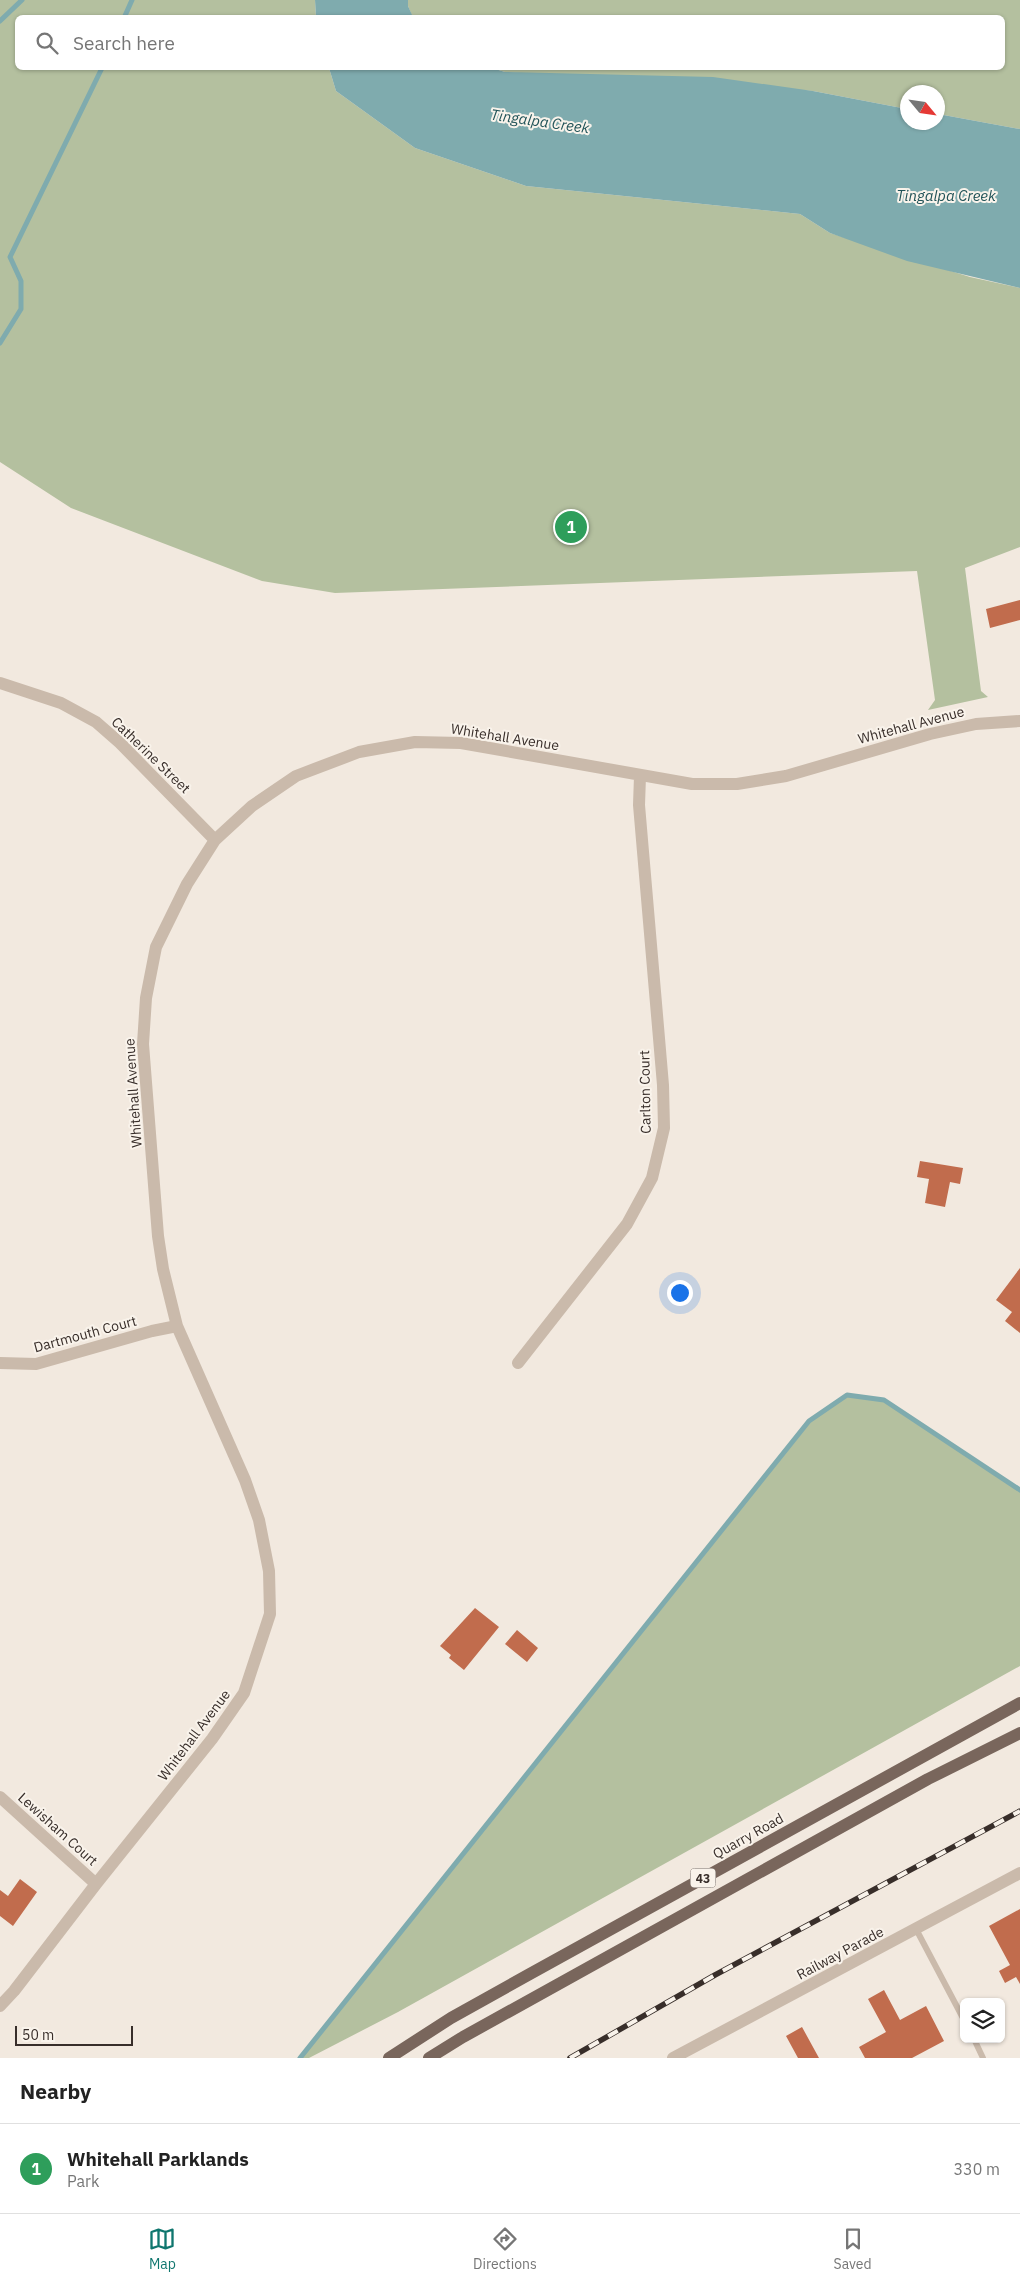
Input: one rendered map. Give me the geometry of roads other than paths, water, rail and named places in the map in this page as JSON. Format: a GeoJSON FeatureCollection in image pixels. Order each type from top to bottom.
{"type":"FeatureCollection","features":[{"type":"Feature","properties":{"kind":"main road","name":"Quarry Road"},"geometry":{"type":"LineString","coordinates":[[389,2058],[451,2018],[1020,1703]]}},
{"type":"Feature","properties":{"kind":"main road","name":"43"},"geometry":{"type":"LineString","coordinates":[[429,2058],[471,2032],[928,1779],[1020,1733]]}},
{"type":"Feature","properties":{"kind":"street","name":"Catherine Street"},"geometry":{"type":"LineString","coordinates":[[0,683],[61,703],[96,722],[120,743],[215,840]]}},
{"type":"Feature","properties":{"kind":"street","name":"Whitehall Avenue"},"geometry":{"type":"LineString","coordinates":[[0,2006],[14,1991],[96,1884],[212,1739],[244,1693],[270,1614],[269,1571],[259,1520],[245,1480],[177,1326],[163,1268],[158,1236],[143,1044],[146,998],[156,947],[186,884],[215,840],[252,806],[296,776],[359,752],[414,742],[461,743],[692,784],[737,784],[786,776],[930,734],[976,724],[1020,721]]}},
{"type":"Feature","properties":{"kind":"street","name":"Carlton Court"},"geometry":{"type":"LineString","coordinates":[[518,1363],[627,1224],[652,1178],[664,1128],[663,1085],[640,805],[640,776]]}},
{"type":"Feature","properties":{"kind":"street","name":"Dartmouth Court"},"geometry":{"type":"LineString","coordinates":[[0,1363],[36,1364],[152,1331],[177,1326]]}},
{"type":"Feature","properties":{"kind":"street","name":"Lewisham Court"},"geometry":{"type":"LineString","coordinates":[[0,1797],[96,1884]]}},
{"type":"Feature","properties":{"kind":"street","name":"Railway Parade"},"geometry":{"type":"LineString","coordinates":[[673,2058],[1020,1873]]}},
{"type":"Feature","properties":{"kind":"lane"},"geometry":{"type":"LineString","coordinates":[[916,1928],[960,2012]]}},
{"type":"Feature","properties":{"kind":"lane"},"geometry":{"type":"LineString","coordinates":[[976,2043],[983,2058]]}},
{"type":"Feature","properties":{"kind":"water"},"geometry":{"type":"Polygon","coordinates":[[[315,0],[408,0],[408,6],[412,15],[316,15],[315,0]]]}},
{"type":"Feature","properties":{"kind":"water","name":"Tingalpa Creek"},"geometry":{"type":"Polygon","coordinates":[[[330,70],[498,70],[505,72],[713,77],[813,91],[900,108],[900,130],[945,130],[945,115],[1020,129],[1020,288],[907,261],[830,233],[800,214],[526,186],[415,148],[336,91],[330,70]]]}},
{"type":"Feature","properties":{"kind":"waterway"},"geometry":{"type":"LineString","coordinates":[[0,21],[22,0]]}},
{"type":"Feature","properties":{"kind":"waterway"},"geometry":{"type":"LineString","coordinates":[[125,15],[132,0]]}},
{"type":"Feature","properties":{"kind":"waterway"},"geometry":{"type":"LineString","coordinates":[[0,343],[21,309],[21,281],[10,257],[101,70]]}},
{"type":"Feature","properties":{"kind":"waterway"},"geometry":{"type":"LineString","coordinates":[[300,2058],[809,1421],[847,1395],[884,1400],[1020,1490]]}},
{"type":"Feature","properties":{"kind":"railway"},"geometry":{"type":"LineString","coordinates":[[570,2058],[715,1975],[1020,1811]]}},
{"type":"Feature","properties":{"kind":"place","name":"Whitehall Parklands"},"geometry":{"type":"Point","coordinates":[571,527]}}]}
